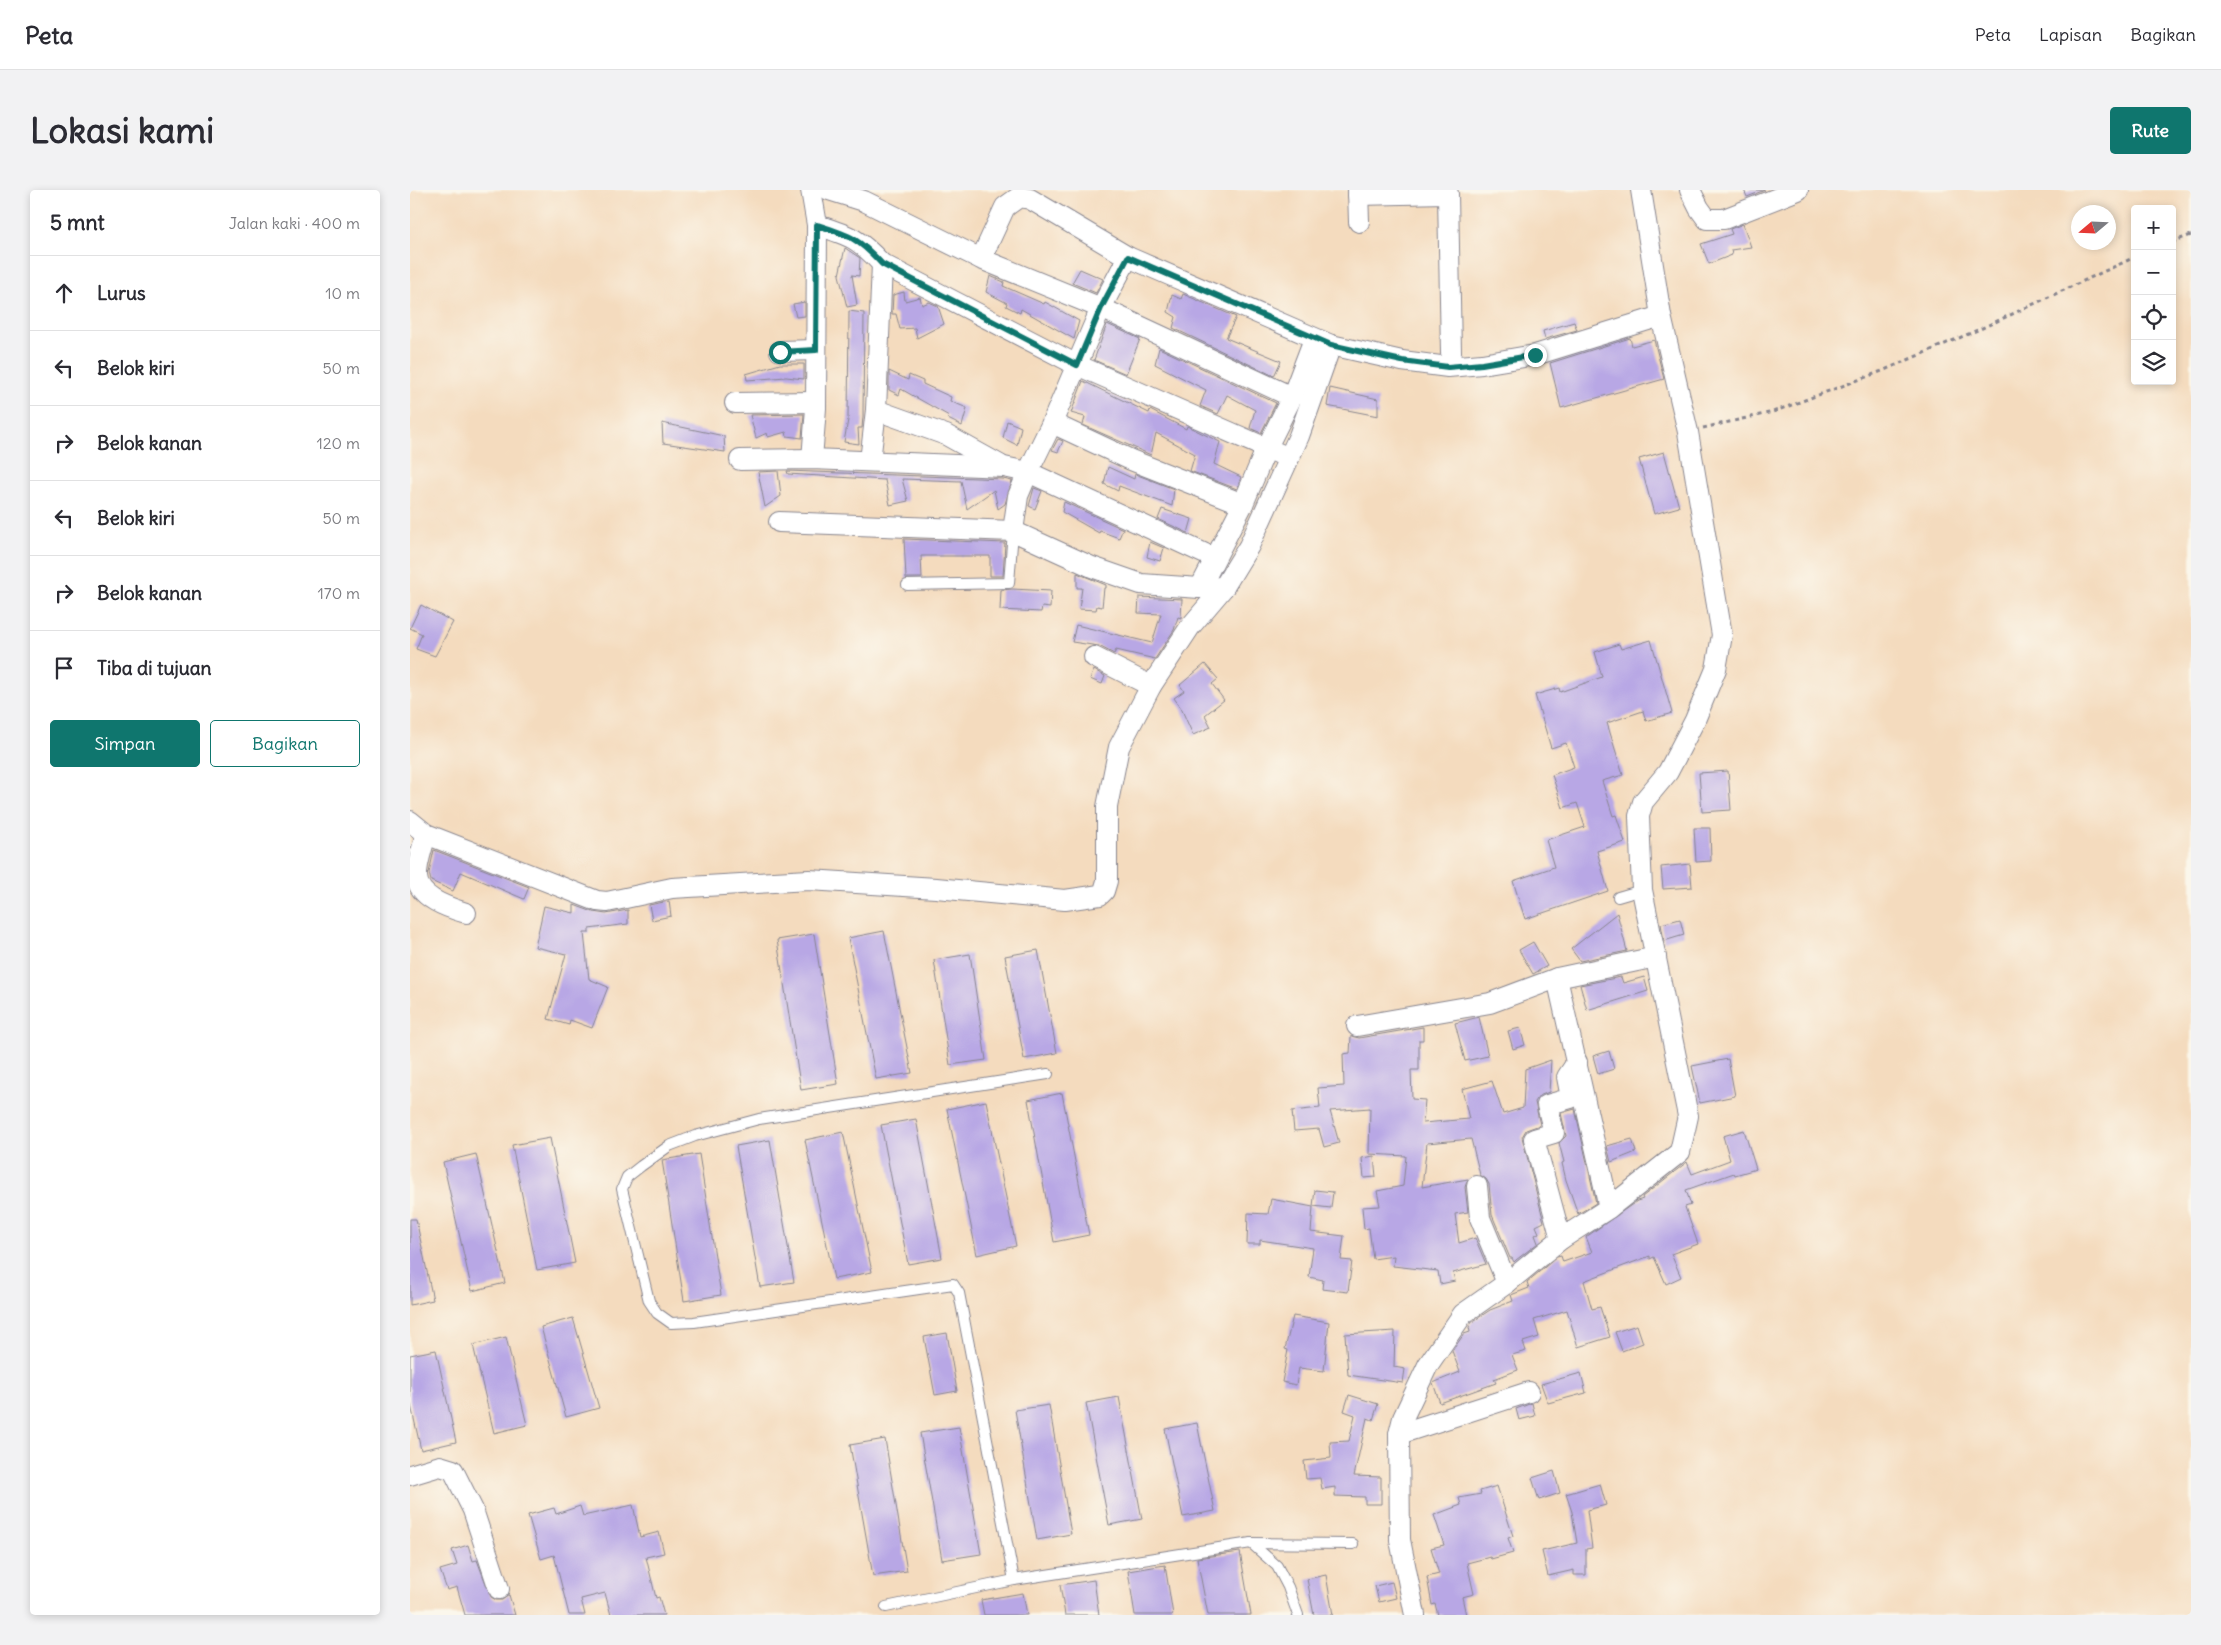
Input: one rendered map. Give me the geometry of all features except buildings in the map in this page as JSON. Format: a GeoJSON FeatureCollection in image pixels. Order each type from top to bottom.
{"type":"FeatureCollection","features":[{"type":"Feature","properties":{"kind":"street"},"geometry":{"type":"LineString","coordinates":[[811,190],[817,225],[816,402],[812,459]]}},
{"type":"Feature","properties":{"kind":"street"},"geometry":{"type":"LineString","coordinates":[[829,190],[864,201],[981,259],[1101,308],[1292,397]]}},
{"type":"Feature","properties":{"kind":"street"},"geometry":{"type":"LineString","coordinates":[[1415,1615],[1400,1540],[1400,1434],[1403,1418],[1428,1365],[1463,1314],[1507,1283],[1561,1239],[1609,1208],[1680,1152],[1688,1116],[1642,890],[1639,816],[1643,802],[1668,772],[1695,720],[1716,669],[1722,635],[1688,432],[1661,316],[1641,190]]}},
{"type":"Feature","properties":{"kind":"street"},"geometry":{"type":"LineString","coordinates":[[1694,191],[1707,219],[1724,220],[1798,190]]}},
{"type":"Feature","properties":{"kind":"street"},"geometry":{"type":"LineString","coordinates":[[1359,222],[1358,192],[1445,193],[1449,197],[1451,353]]}},
{"type":"Feature","properties":{"kind":"street"},"geometry":{"type":"LineString","coordinates":[[981,259],[1005,206],[1019,197],[1030,199],[1128,257],[1322,342],[1411,362],[1448,367],[1482,364],[1535,355],[1661,316]]}},
{"type":"Feature","properties":{"kind":"street"},"geometry":{"type":"LineString","coordinates":[[817,225],[851,236],[866,247],[882,264],[1077,365],[1289,458]]}},
{"type":"Feature","properties":{"kind":"street"},"geometry":{"type":"LineString","coordinates":[[1013,531],[1018,496],[1028,472],[1052,423],[1101,308],[1128,257]]}},
{"type":"Feature","properties":{"kind":"street"},"geometry":{"type":"LineString","coordinates":[[870,461],[876,410],[882,264]]}},
{"type":"Feature","properties":{"kind":"street"},"geometry":{"type":"LineString","coordinates":[[1200,588],[1243,504],[1267,447],[1322,342]]}},
{"type":"Feature","properties":{"kind":"street"},"geometry":{"type":"LineString","coordinates":[[410,821],[426,834],[596,901],[607,902],[672,888],[809,880],[936,888],[1066,900],[1100,895],[1104,891],[1107,881],[1107,807],[1119,746],[1150,686],[1190,627],[1224,587],[1249,546],[1299,436],[1322,342]]}},
{"type":"Feature","properties":{"kind":"street"},"geometry":{"type":"LineString","coordinates":[[780,352],[816,350]]}},
{"type":"Feature","properties":{"kind":"street"},"geometry":{"type":"LineString","coordinates":[[736,403],[816,402]]}},
{"type":"Feature","properties":{"kind":"street"},"geometry":{"type":"LineString","coordinates":[[876,410],[946,435],[1004,467]]}},
{"type":"Feature","properties":{"kind":"street"},"geometry":{"type":"LineString","coordinates":[[1052,423],[1131,460],[1243,504]]}},
{"type":"Feature","properties":{"kind":"street"},"geometry":{"type":"LineString","coordinates":[[740,460],[812,459],[1004,467],[1028,472],[1214,558]]}},
{"type":"Feature","properties":{"kind":"street"},"geometry":{"type":"LineString","coordinates":[[778,522],[1013,531],[1092,567],[1141,584],[1200,588],[1224,587]]}},
{"type":"Feature","properties":{"kind":"street"},"geometry":{"type":"LineString","coordinates":[[1094,657],[1150,686]]}},
{"type":"Feature","properties":{"kind":"street"},"geometry":{"type":"LineString","coordinates":[[426,834],[417,874],[420,888],[424,893],[454,909],[466,913]]}},
{"type":"Feature","properties":{"kind":"street"},"geometry":{"type":"LineString","coordinates":[[1357,1026],[1490,1003],[1557,978],[1656,957]]}},
{"type":"Feature","properties":{"kind":"street"},"geometry":{"type":"LineString","coordinates":[[1557,978],[1609,1208]]}},
{"type":"Feature","properties":{"kind":"street"},"geometry":{"type":"LineString","coordinates":[[1561,1239],[1534,1139],[1554,1133],[1547,1105],[1571,1098],[1567,1077],[1577,1062]]}},
{"type":"Feature","properties":{"kind":"street"},"geometry":{"type":"LineString","coordinates":[[1477,1186],[1480,1218],[1507,1283]]}},
{"type":"Feature","properties":{"kind":"street"},"geometry":{"type":"LineString","coordinates":[[1400,1434],[1529,1392]]}},
{"type":"Feature","properties":{"kind":"street"},"geometry":{"type":"LineString","coordinates":[[410,1474],[440,1466],[453,1470],[472,1510],[499,1589]]}},
{"type":"Feature","properties":{"kind":"lane"},"geometry":{"type":"LineString","coordinates":[[907,585],[1009,583],[1013,531]]}},
{"type":"Feature","properties":{"kind":"lane"},"geometry":{"type":"LineString","coordinates":[[1618,897],[1642,890]]}},
{"type":"Feature","properties":{"kind":"lane"},"geometry":{"type":"LineString","coordinates":[[1014,1580],[959,1293],[953,1284],[694,1322],[671,1323],[657,1312],[649,1301],[622,1190],[627,1177],[669,1146],[714,1131],[759,1119],[1048,1074]]}},
{"type":"Feature","properties":{"kind":"lane"},"geometry":{"type":"LineString","coordinates":[[1251,1543],[1277,1566],[1288,1587],[1298,1615]]}},
{"type":"Feature","properties":{"kind":"lane"},"geometry":{"type":"LineString","coordinates":[[886,1607],[1014,1580],[1251,1543],[1353,1544]]}},
{"type":"Feature","properties":{"kind":"path"},"geometry":{"type":"LineString","coordinates":[[2176,241],[2191,235]]}},
{"type":"Feature","properties":{"kind":"path"},"geometry":{"type":"LineString","coordinates":[[1688,432],[1773,412],[1882,371],[1980,329],[2131,259]]}},
{"type":"Feature","properties":{"kind":"route"},"geometry":{"type":"LineString","coordinates":[[780,352],[816,350],[817,225],[851,236],[866,247],[882,264],[1077,365],[1101,308],[1128,257],[1331,345],[1361,350],[1402,361],[1448,367],[1482,364],[1535,355]]}}]}
